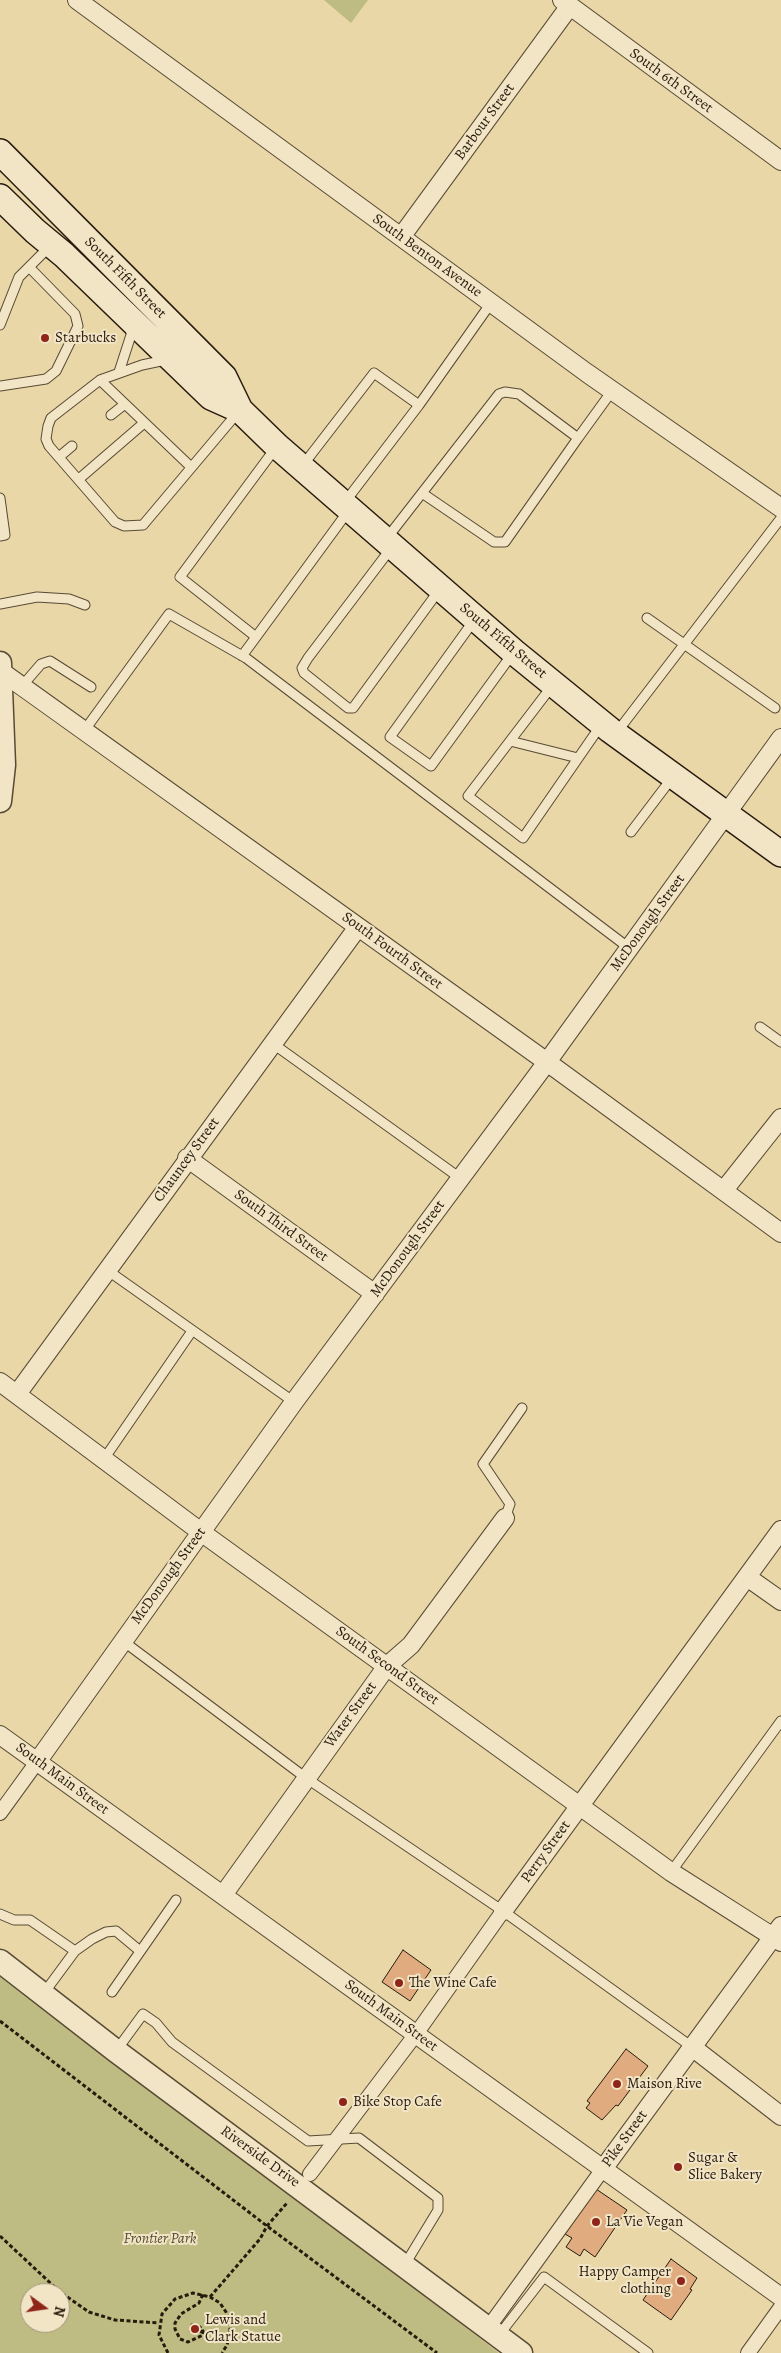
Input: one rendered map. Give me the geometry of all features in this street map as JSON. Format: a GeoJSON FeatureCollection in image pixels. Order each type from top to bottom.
{"type":"FeatureCollection","features":[{"type":"Feature","properties":{"kind":"main road","name":"South Fifth Street"},"geometry":{"type":"LineString","coordinates":[[0,152],[224,377],[240,410],[277,446],[440,589],[553,684],[609,728],[781,854]]}},
{"type":"Feature","properties":{"kind":"main road","name":"South Fifth Street"},"geometry":{"type":"LineString","coordinates":[[0,197],[211,397],[240,410]]}},
{"type":"Feature","properties":{"kind":"street","name":"South Benton Avenue"},"geometry":{"type":"LineString","coordinates":[[76,0],[612,391],[781,508]]}},
{"type":"Feature","properties":{"kind":"street","name":"Barbour Street"},"geometry":{"type":"LineString","coordinates":[[401,237],[568,2]]}},
{"type":"Feature","properties":{"kind":"street","name":"South 6th Street"},"geometry":{"type":"LineString","coordinates":[[568,2],[781,161]]}},
{"type":"Feature","properties":{"kind":"street","name":"South Fourth Street"},"geometry":{"type":"LineString","coordinates":[[1,667],[22,686],[547,1062],[781,1233]]}},
{"type":"Feature","properties":{"kind":"street"},"geometry":{"type":"LineString","coordinates":[[0,802],[4,765],[1,667]]}},
{"type":"Feature","properties":{"kind":"street","name":"McDonough Street"},"geometry":{"type":"LineString","coordinates":[[36,1762],[294,1402],[547,1062],[781,738]]}},
{"type":"Feature","properties":{"kind":"street","name":"Chauncey Street"},"geometry":{"type":"LineString","coordinates":[[17,1394],[187,1158],[358,927]]}},
{"type":"Feature","properties":{"kind":"street"},"geometry":{"type":"LineString","coordinates":[[724,1190],[781,1118]]}},
{"type":"Feature","properties":{"kind":"street","name":"South Third Street"},"geometry":{"type":"LineString","coordinates":[[187,1158],[375,1294]]}},
{"type":"Feature","properties":{"kind":"street","name":"South Second Street"},"geometry":{"type":"LineString","coordinates":[[0,1382],[201,1532],[671,1872],[778,1935]]}},
{"type":"Feature","properties":{"kind":"street","name":"Water Street"},"geometry":{"type":"LineString","coordinates":[[223,1895],[387,1666],[411,1645],[505,1518]]}},
{"type":"Feature","properties":{"kind":"street","name":"Perry Street"},"geometry":{"type":"LineString","coordinates":[[310,2174],[416,2034],[503,1910],[781,1530]]}},
{"type":"Feature","properties":{"kind":"street"},"geometry":{"type":"LineString","coordinates":[[747,1577],[781,1601]]}},
{"type":"Feature","properties":{"kind":"street","name":"South Main Street"},"geometry":{"type":"LineString","coordinates":[[0,1735],[781,2297]]}},
{"type":"Feature","properties":{"kind":"street"},"geometry":{"type":"LineString","coordinates":[[0,1813],[36,1762]]}},
{"type":"Feature","properties":{"kind":"street","name":"Pike Street"},"geometry":{"type":"LineString","coordinates":[[493,2332],[603,2169],[692,2047],[778,1935]]}},
{"type":"Feature","properties":{"kind":"street","name":"Riverside Drive"},"geometry":{"type":"LineString","coordinates":[[0,1961],[116,2051],[521,2353]]}},
{"type":"Feature","properties":{"kind":"street"},"geometry":{"type":"LineString","coordinates":[[692,2047],[781,2116]]}},
{"type":"Feature","properties":{"kind":"street"},"geometry":{"type":"LineString","coordinates":[[748,2353],[781,2307]]}},
{"type":"Feature","properties":{"kind":"lane"},"geometry":{"type":"LineString","coordinates":[[0,324],[19,277],[51,244]]}},
{"type":"Feature","properties":{"kind":"lane"},"geometry":{"type":"LineString","coordinates":[[0,386],[46,379],[56,370],[78,326],[75,314],[28,268]]}},
{"type":"Feature","properties":{"kind":"lane"},"geometry":{"type":"LineString","coordinates":[[242,656],[491,303]]}},
{"type":"Feature","properties":{"kind":"lane"},"geometry":{"type":"LineString","coordinates":[[119,372],[131,335],[130,320]]}},
{"type":"Feature","properties":{"kind":"lane"},"geometry":{"type":"LineString","coordinates":[[177,364],[161,361],[119,372],[100,380],[51,418],[46,431],[46,439],[58,457],[115,522],[124,526],[134,527],[143,525],[240,410]]}},
{"type":"Feature","properties":{"kind":"lane"},"geometry":{"type":"LineString","coordinates":[[302,468],[374,373],[419,405]]}},
{"type":"Feature","properties":{"kind":"lane"},"geometry":{"type":"LineString","coordinates":[[100,380],[191,468]]}},
{"type":"Feature","properties":{"kind":"lane"},"geometry":{"type":"LineString","coordinates":[[422,493],[494,542],[501,543],[508,539],[612,391]]}},
{"type":"Feature","properties":{"kind":"lane"},"geometry":{"type":"LineString","coordinates":[[440,589],[352,708],[348,708],[304,673],[302,668],[308,658],[422,493],[499,394],[504,392],[519,394],[578,438]]}},
{"type":"Feature","properties":{"kind":"lane"},"geometry":{"type":"LineString","coordinates":[[111,415],[125,404]]}},
{"type":"Feature","properties":{"kind":"lane"},"geometry":{"type":"LineString","coordinates":[[79,479],[144,423]]}},
{"type":"Feature","properties":{"kind":"lane"},"geometry":{"type":"LineString","coordinates":[[58,457],[72,446]]}},
{"type":"Feature","properties":{"kind":"lane"},"geometry":{"type":"LineString","coordinates":[[256,637],[180,578],[277,446]]}},
{"type":"Feature","properties":{"kind":"lane"},"geometry":{"type":"LineString","coordinates":[[0,498],[5,535],[0,536]]}},
{"type":"Feature","properties":{"kind":"lane"},"geometry":{"type":"LineString","coordinates":[[553,684],[468,796],[522,838],[578,758],[609,728],[685,644],[781,518]]}},
{"type":"Feature","properties":{"kind":"lane"},"geometry":{"type":"LineString","coordinates":[[0,604],[36,597],[69,599],[85,605]]}},
{"type":"Feature","properties":{"kind":"lane"},"geometry":{"type":"LineString","coordinates":[[84,730],[169,614],[242,656],[629,948]]}},
{"type":"Feature","properties":{"kind":"lane"},"geometry":{"type":"LineString","coordinates":[[647,618],[775,708]]}},
{"type":"Feature","properties":{"kind":"lane"},"geometry":{"type":"LineString","coordinates":[[475,619],[390,737],[431,766],[514,652]]}},
{"type":"Feature","properties":{"kind":"lane"},"geometry":{"type":"LineString","coordinates":[[22,686],[41,664],[50,661],[91,687]]}},
{"type":"Feature","properties":{"kind":"lane"},"geometry":{"type":"LineString","coordinates":[[510,741],[578,758]]}},
{"type":"Feature","properties":{"kind":"lane"},"geometry":{"type":"LineString","coordinates":[[631,832],[674,775]]}},
{"type":"Feature","properties":{"kind":"lane"},"geometry":{"type":"LineString","coordinates":[[760,1027],[781,1042]]}},
{"type":"Feature","properties":{"kind":"lane"},"geometry":{"type":"LineString","coordinates":[[272,1043],[460,1178]]}},
{"type":"Feature","properties":{"kind":"lane"},"geometry":{"type":"LineString","coordinates":[[107,1270],[294,1402]]}},
{"type":"Feature","properties":{"kind":"lane"},"geometry":{"type":"LineString","coordinates":[[104,1459],[192,1331]]}},
{"type":"Feature","properties":{"kind":"lane"},"geometry":{"type":"LineString","coordinates":[[505,1518],[510,1504],[483,1464],[522,1408]]}},
{"type":"Feature","properties":{"kind":"lane"},"geometry":{"type":"LineString","coordinates":[[123,1642],[306,1778],[503,1910],[692,2047]]}},
{"type":"Feature","properties":{"kind":"lane"},"geometry":{"type":"LineString","coordinates":[[671,1872],[781,1721]]}},
{"type":"Feature","properties":{"kind":"lane"},"geometry":{"type":"LineString","coordinates":[[112,1992],[176,1900]]}},
{"type":"Feature","properties":{"kind":"lane"},"geometry":{"type":"LineString","coordinates":[[0,1914],[14,1920],[30,1920],[75,1951]]}},
{"type":"Feature","properties":{"kind":"lane"},"geometry":{"type":"LineString","coordinates":[[43,1994],[75,1951],[106,1932],[116,1931],[140,1951]]}},
{"type":"Feature","properties":{"kind":"lane"},"geometry":{"type":"LineString","coordinates":[[116,2051],[143,2014],[156,2023],[172,2042],[308,2141],[359,2138],[438,2198],[438,2210],[404,2266]]}},
{"type":"Feature","properties":{"kind":"lane"},"geometry":{"type":"LineString","coordinates":[[493,2332],[544,2277],[648,2353]]}},
{"type":"Feature","properties":{"kind":"path"},"geometry":{"type":"LineString","coordinates":[[0,2021],[436,2353]]}},
{"type":"Feature","properties":{"kind":"path"},"geometry":{"type":"LineString","coordinates":[[210,2297],[260,2239],[267,2226],[293,2196]]}},
{"type":"Feature","properties":{"kind":"path"},"geometry":{"type":"LineString","coordinates":[[0,2236],[60,2292],[88,2312],[115,2320],[159,2323]]}},
{"type":"Feature","properties":{"kind":"path"},"geometry":{"type":"LineString","coordinates":[[168,2353],[159,2335],[159,2323],[162,2314],[175,2299],[193,2293],[203,2294],[220,2303],[230,2323],[227,2345],[222,2353]]}},
{"type":"Feature","properties":{"kind":"path"},"geometry":{"type":"LineString","coordinates":[[203,2294],[199,2303],[181,2314],[175,2323],[175,2329],[180,2339],[188,2342],[203,2335],[203,2330]]}},
{"type":"Feature","properties":{"kind":"green space"},"geometry":{"type":"Polygon","coordinates":[[[324,0],[368,0],[351,23],[324,0]]]}},
{"type":"Feature","properties":{"kind":"green space","name":"Frontier Park"},"geometry":{"type":"Polygon","coordinates":[[[0,1976],[293,2196],[499,2353],[0,2353],[0,1976]]]}},
{"type":"Feature","properties":{"kind":"building"},"geometry":{"type":"Polygon","coordinates":[[[403,1950],[431,1970],[410,2001],[382,1982],[403,1950]]]}},
{"type":"Feature","properties":{"kind":"building","name":"Maison Rive"},"geometry":{"type":"Polygon","coordinates":[[[626,2049],[648,2066],[618,2106],[616,2105],[602,2120],[586,2108],[590,2103],[587,2101],[626,2049]]]}},
{"type":"Feature","properties":{"kind":"building","name":"La Vie Vegan"},"geometry":{"type":"Polygon","coordinates":[[[596,2189],[627,2210],[595,2257],[584,2249],[580,2256],[566,2247],[572,2238],[565,2234],[596,2189]]]}},
{"type":"Feature","properties":{"kind":"building"},"geometry":{"type":"Polygon","coordinates":[[[671,2259],[697,2278],[690,2289],[692,2290],[671,2320],[643,2300],[671,2259]]]}},
{"type":"Feature","properties":{"kind":"place","name":"Starbucks"},"geometry":{"type":"Point","coordinates":[45,338]}},
{"type":"Feature","properties":{"kind":"place","name":"The Wine Cafe"},"geometry":{"type":"Point","coordinates":[399,1983]}},
{"type":"Feature","properties":{"kind":"place","name":"Maison Rive"},"geometry":{"type":"Point","coordinates":[617,2084]}},
{"type":"Feature","properties":{"kind":"place","name":"Bike Stop Cafe"},"geometry":{"type":"Point","coordinates":[343,2102]}},
{"type":"Feature","properties":{"kind":"place","name":"Sugar & Slice Bakery"},"geometry":{"type":"Point","coordinates":[678,2167]}},
{"type":"Feature","properties":{"kind":"place","name":"La Vie Vegan"},"geometry":{"type":"Point","coordinates":[596,2222]}},
{"type":"Feature","properties":{"kind":"place","name":"Happy Camper clothing"},"geometry":{"type":"Point","coordinates":[681,2281]}},
{"type":"Feature","properties":{"kind":"place","name":"Lewis and Clark Statue"},"geometry":{"type":"Point","coordinates":[195,2329]}}]}
